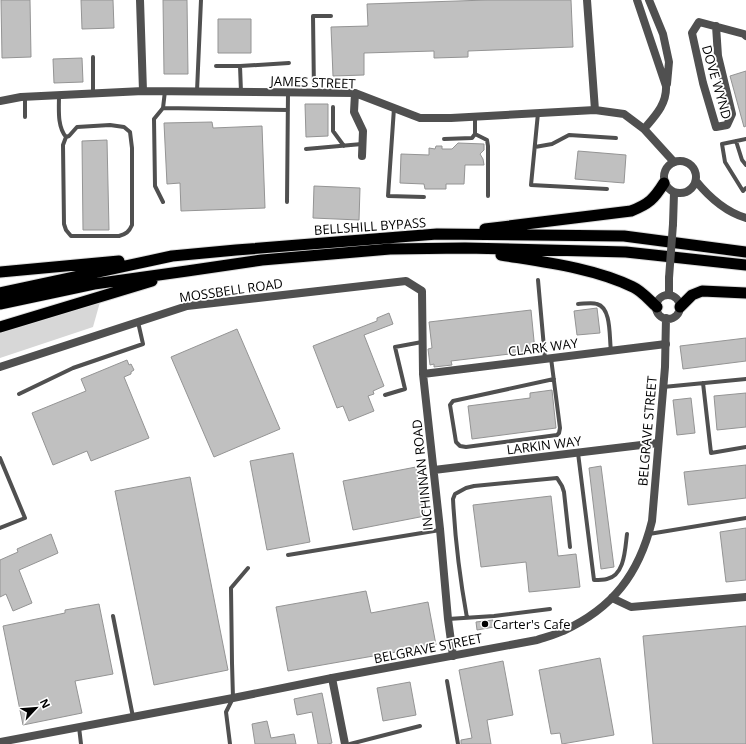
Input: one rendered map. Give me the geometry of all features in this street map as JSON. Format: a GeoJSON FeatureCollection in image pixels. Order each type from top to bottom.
{"type":"FeatureCollection","features":[{"type":"Feature","properties":{"kind":"highway"},"geometry":{"type":"LineString","coordinates":[[437,234],[631,211],[643,207],[652,201],[664,183]]}},
{"type":"Feature","properties":{"kind":"highway","name":"BELLSHILL BYPASS"},"geometry":{"type":"LineString","coordinates":[[0,293],[172,256],[437,234],[624,236],[746,251]]}},
{"type":"Feature","properties":{"kind":"highway"},"geometry":{"type":"LineString","coordinates":[[465,248],[567,266],[605,276],[635,287],[657,307]]}},
{"type":"Feature","properties":{"kind":"highway","name":"BELLSHILL BYPASS"},"geometry":{"type":"LineString","coordinates":[[0,304],[94,284],[262,260],[390,249],[465,248],[626,252],[746,265]]}},
{"type":"Feature","properties":{"kind":"highway"},"geometry":{"type":"LineString","coordinates":[[0,272],[172,256]]}},
{"type":"Feature","properties":{"kind":"highway"},"geometry":{"type":"LineString","coordinates":[[0,327],[187,271]]}},
{"type":"Feature","properties":{"kind":"highway"},"geometry":{"type":"LineString","coordinates":[[680,307],[692,295],[702,291],[746,293]]}},
{"type":"Feature","properties":{"kind":"street"},"geometry":{"type":"LineString","coordinates":[[140,0],[143,91]]}},
{"type":"Feature","properties":{"kind":"street"},"geometry":{"type":"LineString","coordinates":[[587,0],[595,110]]}},
{"type":"Feature","properties":{"kind":"street"},"geometry":{"type":"LineString","coordinates":[[637,0],[638,7],[666,86]]}},
{"type":"Feature","properties":{"kind":"street"},"geometry":{"type":"LineString","coordinates":[[644,129],[660,110],[666,94],[669,62],[663,34],[649,0]]}},
{"type":"Feature","properties":{"kind":"street","name":"DOVE WYND"},"geometry":{"type":"LineString","coordinates":[[716,26],[718,56],[732,114],[727,125],[716,127],[703,83],[692,32],[699,22],[716,26],[744,34],[746,36]]}},
{"type":"Feature","properties":{"kind":"street","name":"JAMES STREET"},"geometry":{"type":"LineString","coordinates":[[0,101],[26,97],[143,91],[314,92],[355,93],[420,118],[475,117],[595,110],[624,114],[644,129],[674,162]]}},
{"type":"Feature","properties":{"kind":"street"},"geometry":{"type":"LineString","coordinates":[[355,93],[354,112],[363,131],[362,156]]}},
{"type":"Feature","properties":{"kind":"street"},"geometry":{"type":"LineString","coordinates":[[674,162],[685,162],[690,165],[696,176],[696,181],[693,187],[682,194],[674,193],[669,190],[664,183],[663,177],[666,169],[674,162]]}},
{"type":"Feature","properties":{"kind":"street"},"geometry":{"type":"LineString","coordinates":[[696,181],[708,196],[738,215],[746,218]]}},
{"type":"Feature","properties":{"kind":"street"},"geometry":{"type":"LineString","coordinates":[[669,295],[674,193]]}},
{"type":"Feature","properties":{"kind":"street","name":"MOSSBELL ROAD"},"geometry":{"type":"LineString","coordinates":[[0,367],[187,306],[406,281],[422,291]]}},
{"type":"Feature","properties":{"kind":"street","name":"INCHINNAN ROAD"},"geometry":{"type":"LineString","coordinates":[[422,291],[423,374],[453,656]]}},
{"type":"Feature","properties":{"kind":"street"},"geometry":{"type":"LineString","coordinates":[[669,295],[678,300],[680,310],[676,316],[666,318],[659,314],[657,307],[659,300],[662,297],[669,295]]}},
{"type":"Feature","properties":{"kind":"street","name":"BELGRAVE STREET"},"geometry":{"type":"LineString","coordinates":[[0,742],[537,640],[562,632],[598,610],[621,589],[639,560],[649,534],[652,521],[662,387],[665,367],[666,318]]}},
{"type":"Feature","properties":{"kind":"street","name":"CLARK WAY"},"geometry":{"type":"LineString","coordinates":[[423,374],[666,344]]}},
{"type":"Feature","properties":{"kind":"street","name":"LARKIN WAY"},"geometry":{"type":"LineString","coordinates":[[434,470],[658,444]]}},
{"type":"Feature","properties":{"kind":"street"},"geometry":{"type":"LineString","coordinates":[[612,598],[631,607],[746,597]]}},
{"type":"Feature","properties":{"kind":"street"},"geometry":{"type":"LineString","coordinates":[[332,678],[345,744]]}},
{"type":"Feature","properties":{"kind":"lane"},"geometry":{"type":"LineString","coordinates":[[197,92],[201,0]]}},
{"type":"Feature","properties":{"kind":"lane"},"geometry":{"type":"LineString","coordinates":[[314,92],[313,16],[331,16]]}},
{"type":"Feature","properties":{"kind":"lane"},"geometry":{"type":"LineString","coordinates":[[93,57],[93,94]]}},
{"type":"Feature","properties":{"kind":"lane"},"geometry":{"type":"LineString","coordinates":[[216,66],[240,66],[289,62]]}},
{"type":"Feature","properties":{"kind":"lane"},"geometry":{"type":"LineString","coordinates":[[240,66],[241,92]]}},
{"type":"Feature","properties":{"kind":"lane"},"geometry":{"type":"LineString","coordinates":[[163,202],[155,186],[154,119],[163,108],[165,91]]}},
{"type":"Feature","properties":{"kind":"lane"},"geometry":{"type":"LineString","coordinates":[[286,202],[288,92]]}},
{"type":"Feature","properties":{"kind":"lane"},"geometry":{"type":"LineString","coordinates":[[59,95],[60,125],[62,133],[66,137]]}},
{"type":"Feature","properties":{"kind":"lane"},"geometry":{"type":"LineString","coordinates":[[25,117],[26,97]]}},
{"type":"Feature","properties":{"kind":"lane"},"geometry":{"type":"LineString","coordinates":[[333,107],[333,131],[344,146]]}},
{"type":"Feature","properties":{"kind":"lane"},"geometry":{"type":"LineString","coordinates":[[163,108],[288,110]]}},
{"type":"Feature","properties":{"kind":"lane"},"geometry":{"type":"LineString","coordinates":[[394,108],[388,196],[424,197]]}},
{"type":"Feature","properties":{"kind":"lane"},"geometry":{"type":"LineString","coordinates":[[538,114],[531,185],[608,189]]}},
{"type":"Feature","properties":{"kind":"lane"},"geometry":{"type":"LineString","coordinates":[[475,117],[475,134]]}},
{"type":"Feature","properties":{"kind":"lane"},"geometry":{"type":"LineString","coordinates":[[120,125],[130,132],[132,148],[132,217],[130,230],[126,234],[108,237],[75,237],[71,236],[66,230],[64,224],[62,154],[66,137],[69,136],[77,127],[120,125]]}},
{"type":"Feature","properties":{"kind":"lane"},"geometry":{"type":"LineString","coordinates":[[444,139],[469,138],[475,134]]}},
{"type":"Feature","properties":{"kind":"lane"},"geometry":{"type":"LineString","coordinates":[[475,134],[487,140],[488,196]]}},
{"type":"Feature","properties":{"kind":"lane"},"geometry":{"type":"LineString","coordinates":[[535,147],[552,144],[569,135],[616,138]]}},
{"type":"Feature","properties":{"kind":"lane"},"geometry":{"type":"LineString","coordinates":[[746,139],[722,144],[725,162],[743,191],[746,188]]}},
{"type":"Feature","properties":{"kind":"lane"},"geometry":{"type":"LineString","coordinates":[[736,141],[742,160],[746,165]]}},
{"type":"Feature","properties":{"kind":"lane"},"geometry":{"type":"LineString","coordinates":[[306,149],[362,144]]}},
{"type":"Feature","properties":{"kind":"lane"},"geometry":{"type":"LineString","coordinates":[[538,280],[548,359],[554,379],[560,428],[559,433],[557,435],[466,447],[460,446],[456,442],[450,405],[453,401],[554,379]]}},
{"type":"Feature","properties":{"kind":"lane"},"geometry":{"type":"LineString","coordinates":[[578,304],[597,304],[603,308],[608,320],[611,351]]}},
{"type":"Feature","properties":{"kind":"lane"},"geometry":{"type":"LineString","coordinates":[[19,394],[73,368],[143,344],[138,321]]}},
{"type":"Feature","properties":{"kind":"lane"},"geometry":{"type":"LineString","coordinates":[[385,395],[405,389],[395,347],[422,342]]}},
{"type":"Feature","properties":{"kind":"lane"},"geometry":{"type":"LineString","coordinates":[[662,387],[746,379]]}},
{"type":"Feature","properties":{"kind":"lane"},"geometry":{"type":"LineString","coordinates":[[703,383],[711,452],[746,447]]}},
{"type":"Feature","properties":{"kind":"lane"},"geometry":{"type":"LineString","coordinates":[[578,453],[594,580],[609,579],[619,572],[623,560],[627,534]]}},
{"type":"Feature","properties":{"kind":"lane"},"geometry":{"type":"LineString","coordinates":[[0,458],[25,518],[0,528]]}},
{"type":"Feature","properties":{"kind":"lane"},"geometry":{"type":"LineString","coordinates":[[467,618],[461,588],[456,534],[455,494],[466,488],[474,486],[557,478],[564,492],[570,547]]}},
{"type":"Feature","properties":{"kind":"lane"},"geometry":{"type":"LineString","coordinates":[[649,534],[746,518]]}},
{"type":"Feature","properties":{"kind":"lane"},"geometry":{"type":"LineString","coordinates":[[288,555],[440,530]]}},
{"type":"Feature","properties":{"kind":"lane"},"geometry":{"type":"LineString","coordinates":[[230,744],[226,712],[233,698],[231,588],[248,568]]}},
{"type":"Feature","properties":{"kind":"lane"},"geometry":{"type":"LineString","coordinates":[[448,619],[550,609]]}},
{"type":"Feature","properties":{"kind":"lane"},"geometry":{"type":"LineString","coordinates":[[113,616],[133,717]]}},
{"type":"Feature","properties":{"kind":"lane"},"geometry":{"type":"LineString","coordinates":[[447,681],[458,744]]}},
{"type":"Feature","properties":{"kind":"lane"},"geometry":{"type":"LineString","coordinates":[[350,744],[420,726]]}},
{"type":"Feature","properties":{"kind":"lane"},"geometry":{"type":"LineString","coordinates":[[79,727],[81,744]]}},
{"type":"Feature","properties":{"kind":"shaded area"},"geometry":{"type":"Polygon","coordinates":[[[100,302],[93,327],[0,358],[0,331],[100,302]]]}},
{"type":"Feature","properties":{"kind":"building"},"geometry":{"type":"Polygon","coordinates":[[[1,0],[30,0],[31,57],[2,58],[1,0]]]}},
{"type":"Feature","properties":{"kind":"building"},"geometry":{"type":"Polygon","coordinates":[[[81,0],[113,0],[114,28],[82,29],[81,0]]]}},
{"type":"Feature","properties":{"kind":"building"},"geometry":{"type":"Polygon","coordinates":[[[163,0],[187,0],[188,74],[164,74],[163,0]]]}},
{"type":"Feature","properties":{"kind":"building"},"geometry":{"type":"Polygon","coordinates":[[[487,0],[571,0],[573,47],[468,51],[468,57],[434,58],[434,51],[364,53],[364,75],[333,76],[331,27],[368,26],[367,4],[487,0]]]}},
{"type":"Feature","properties":{"kind":"building"},"geometry":{"type":"Polygon","coordinates":[[[218,19],[251,19],[251,53],[218,53],[218,19]]]}},
{"type":"Feature","properties":{"kind":"building"},"geometry":{"type":"Polygon","coordinates":[[[82,58],[83,82],[54,83],[53,59],[82,58]]]}},
{"type":"Feature","properties":{"kind":"building"},"geometry":{"type":"Polygon","coordinates":[[[746,71],[746,126],[744,127],[730,76],[746,71]]]}},
{"type":"Feature","properties":{"kind":"building"},"geometry":{"type":"Polygon","coordinates":[[[305,104],[328,104],[328,136],[306,137],[305,104]]]}},
{"type":"Feature","properties":{"kind":"building"},"geometry":{"type":"Polygon","coordinates":[[[212,122],[213,128],[262,126],[265,208],[181,211],[180,183],[167,184],[164,123],[212,122]]]}},
{"type":"Feature","properties":{"kind":"building"},"geometry":{"type":"Polygon","coordinates":[[[107,140],[109,230],[83,230],[82,141],[107,140]]]}},
{"type":"Feature","properties":{"kind":"building"},"geometry":{"type":"Polygon","coordinates":[[[458,143],[484,144],[484,150],[480,154],[484,165],[465,165],[464,184],[446,184],[446,189],[425,189],[424,184],[400,183],[401,154],[429,155],[429,148],[435,149],[436,146],[442,146],[442,149],[452,149],[458,143]]]}},
{"type":"Feature","properties":{"kind":"building"},"geometry":{"type":"Polygon","coordinates":[[[578,151],[626,155],[624,183],[575,179],[578,151]]]}},
{"type":"Feature","properties":{"kind":"building"},"geometry":{"type":"Polygon","coordinates":[[[314,186],[360,188],[359,220],[313,218],[314,186]]]}},
{"type":"Feature","properties":{"kind":"building"},"geometry":{"type":"Polygon","coordinates":[[[597,308],[600,333],[577,335],[574,311],[597,308]]]}},
{"type":"Feature","properties":{"kind":"building"},"geometry":{"type":"Polygon","coordinates":[[[531,310],[535,351],[451,361],[452,365],[434,367],[434,364],[430,365],[428,349],[432,348],[429,322],[531,310]]]}},
{"type":"Feature","properties":{"kind":"building"},"geometry":{"type":"Polygon","coordinates":[[[389,313],[393,324],[364,335],[384,386],[373,391],[374,394],[368,396],[374,411],[349,421],[343,406],[337,408],[313,346],[377,321],[377,318],[389,313]]]}},
{"type":"Feature","properties":{"kind":"building"},"geometry":{"type":"Polygon","coordinates":[[[237,329],[280,429],[214,457],[171,357],[237,329]]]}},
{"type":"Feature","properties":{"kind":"building"},"geometry":{"type":"Polygon","coordinates":[[[746,338],[746,361],[683,369],[680,346],[746,338]]]}},
{"type":"Feature","properties":{"kind":"building"},"geometry":{"type":"Polygon","coordinates":[[[127,360],[129,365],[131,364],[134,370],[131,374],[124,377],[149,438],[91,461],[87,451],[53,465],[32,413],[86,391],[81,379],[127,360]]]}},
{"type":"Feature","properties":{"kind":"building"},"geometry":{"type":"Polygon","coordinates":[[[552,390],[556,428],[472,439],[468,406],[530,398],[530,393],[552,390]]]}},
{"type":"Feature","properties":{"kind":"building"},"geometry":{"type":"Polygon","coordinates":[[[746,393],[746,427],[717,430],[714,396],[746,393]]]}},
{"type":"Feature","properties":{"kind":"building"},"geometry":{"type":"Polygon","coordinates":[[[691,398],[695,433],[677,435],[673,400],[691,398]]]}},
{"type":"Feature","properties":{"kind":"building"},"geometry":{"type":"Polygon","coordinates":[[[293,453],[310,542],[267,550],[250,461],[293,453]]]}},
{"type":"Feature","properties":{"kind":"building"},"geometry":{"type":"Polygon","coordinates":[[[746,465],[746,498],[688,505],[684,472],[746,465]]]}},
{"type":"Feature","properties":{"kind":"building"},"geometry":{"type":"Polygon","coordinates":[[[601,466],[614,567],[601,569],[589,468],[601,466]]]}},
{"type":"Feature","properties":{"kind":"building"},"geometry":{"type":"Polygon","coordinates":[[[416,467],[425,516],[353,530],[343,481],[416,467]]]}},
{"type":"Feature","properties":{"kind":"building"},"geometry":{"type":"Polygon","coordinates":[[[190,477],[228,670],[154,685],[115,491],[190,477]]]}},
{"type":"Feature","properties":{"kind":"building"},"geometry":{"type":"Polygon","coordinates":[[[551,496],[558,556],[576,554],[580,587],[529,592],[526,562],[481,567],[473,505],[551,496]]]}},
{"type":"Feature","properties":{"kind":"building"},"geometry":{"type":"Polygon","coordinates":[[[746,528],[746,580],[726,582],[720,532],[746,528]]]}},
{"type":"Feature","properties":{"kind":"building"},"geometry":{"type":"Polygon","coordinates":[[[51,534],[58,553],[19,570],[32,603],[13,611],[6,594],[0,597],[0,560],[18,552],[17,549],[51,534]]]}},
{"type":"Feature","properties":{"kind":"building"},"geometry":{"type":"Polygon","coordinates":[[[366,591],[371,613],[428,602],[436,645],[288,671],[276,607],[366,591]]]}},
{"type":"Feature","properties":{"kind":"building"},"geometry":{"type":"Polygon","coordinates":[[[99,604],[113,674],[75,681],[82,713],[23,725],[3,626],[65,613],[65,610],[99,604]]]}},
{"type":"Feature","properties":{"kind":"building","name":"Carter's Cafe"},"geometry":{"type":"Polygon","coordinates":[[[493,620],[494,627],[477,630],[476,622],[493,620]]]}},
{"type":"Feature","properties":{"kind":"building"},"geometry":{"type":"Polygon","coordinates":[[[746,626],[746,744],[653,744],[643,636],[746,626]]]}},
{"type":"Feature","properties":{"kind":"building"},"geometry":{"type":"Polygon","coordinates":[[[600,658],[614,735],[562,744],[560,733],[551,734],[539,670],[600,658]]]}},
{"type":"Feature","properties":{"kind":"building"},"geometry":{"type":"Polygon","coordinates":[[[503,661],[513,715],[487,720],[491,744],[461,744],[461,740],[472,738],[459,670],[503,661]]]}},
{"type":"Feature","properties":{"kind":"building"},"geometry":{"type":"Polygon","coordinates":[[[410,682],[416,715],[383,721],[377,688],[410,682]]]}},
{"type":"Feature","properties":{"kind":"building"},"geometry":{"type":"Polygon","coordinates":[[[322,693],[332,743],[328,744],[318,744],[312,712],[297,715],[294,699],[322,693]]]}},
{"type":"Feature","properties":{"kind":"building"},"geometry":{"type":"Polygon","coordinates":[[[267,721],[271,738],[294,734],[296,744],[255,744],[252,724],[267,721]]]}},
{"type":"Feature","properties":{"kind":"place","name":"Carter's Cafe"},"geometry":{"type":"Point","coordinates":[485,624]}}]}
